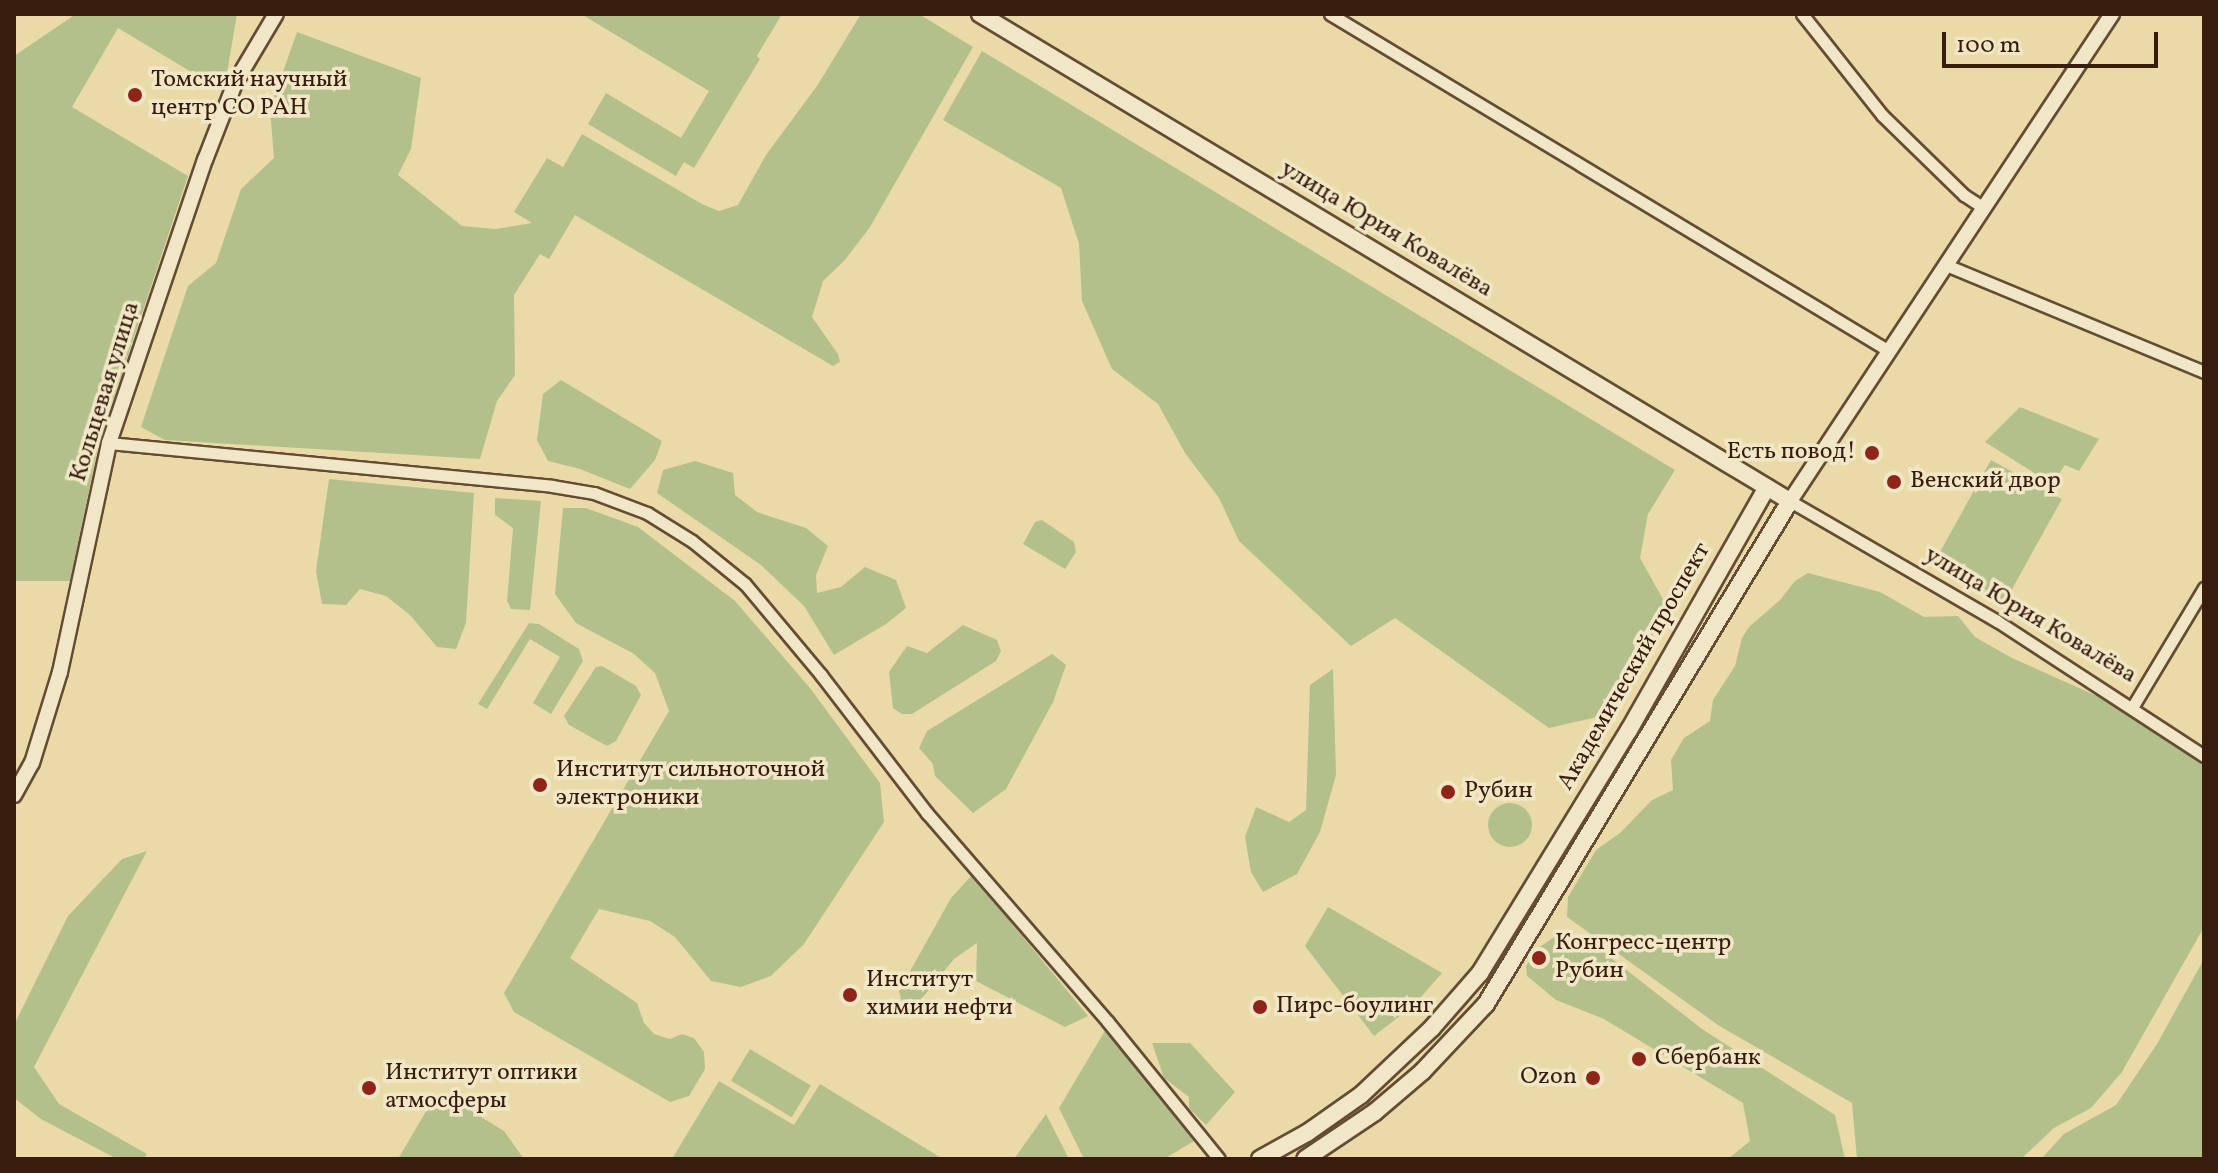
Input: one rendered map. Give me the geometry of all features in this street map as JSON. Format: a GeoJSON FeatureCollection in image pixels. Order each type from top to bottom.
{"type":"FeatureCollection","features":[{"type":"Feature","properties":{"kind":"main road","name":"улица Юрия Ковалёва"},"geometry":{"type":"LineString","coordinates":[[980,14],[1767,487]]}},
{"type":"Feature","properties":{"kind":"main road"},"geometry":{"type":"LineString","coordinates":[[1767,487],[1790,501]]}},
{"type":"Feature","properties":{"kind":"main road","name":"Академический проспект"},"geometry":{"type":"LineString","coordinates":[[1260,1159],[1307,1133],[1361,1095],[1432,1028],[1480,973],[1629,730],[1767,487]]}},
{"type":"Feature","properties":{"kind":"main road","name":"Академический проспект"},"geometry":{"type":"LineString","coordinates":[[1305,1159],[1375,1112],[1422,1072],[1499,986],[1790,501]]}},
{"type":"Feature","properties":{"kind":"main road"},"geometry":{"type":"LineString","coordinates":[[1629,730],[1647,741]]}},
{"type":"Feature","properties":{"kind":"main road"},"geometry":{"type":"LineString","coordinates":[[1480,973],[1499,986]]}},
{"type":"Feature","properties":{"kind":"street","name":"Кольцевая улица"},"geometry":{"type":"LineString","coordinates":[[14,795],[32,763],[60,672],[109,443],[205,160],[235,83],[276,14]]}},
{"type":"Feature","properties":{"kind":"street"},"geometry":{"type":"LineString","coordinates":[[1802,14],[1882,115],[1964,195],[1984,208]]}},
{"type":"Feature","properties":{"kind":"street","name":"Академический проспект"},"geometry":{"type":"LineString","coordinates":[[1790,501],[2112,14]]}},
{"type":"Feature","properties":{"kind":"street"},"geometry":{"type":"LineString","coordinates":[[1339,16],[1889,351]]}},
{"type":"Feature","properties":{"kind":"street"},"geometry":{"type":"LineString","coordinates":[[1946,265],[2204,372]]}},
{"type":"Feature","properties":{"kind":"street"},"geometry":{"type":"LineString","coordinates":[[109,443],[552,486],[594,493],[647,513],[692,541],[745,584],[821,675],[927,813],[1098,1011],[1219,1159]]}},
{"type":"Feature","properties":{"kind":"street","name":"улица Юрия Ковалёва"},"geometry":{"type":"LineString","coordinates":[[1790,501],[1997,621],[2133,706],[2204,756]]}},
{"type":"Feature","properties":{"kind":"street"},"geometry":{"type":"LineString","coordinates":[[2133,706],[2204,588]]}},
{"type":"Feature","properties":{"kind":"green space"},"geometry":{"type":"Polygon","coordinates":[[[76,14],[237,14],[226,79],[218,88],[118,28],[72,107],[188,176],[99,442],[70,581],[14,581],[14,56],[76,14]]]}},
{"type":"Feature","properties":{"kind":"green space"},"geometry":{"type":"Polygon","coordinates":[[[581,14],[782,14],[757,56],[760,59],[694,168],[684,162],[676,176],[588,124],[606,93],[681,138],[709,91],[581,14]]]}},
{"type":"Feature","properties":{"kind":"green space"},"geometry":{"type":"Polygon","coordinates":[[[861,14],[919,14],[973,47],[870,227],[845,260],[823,281],[812,317],[838,354],[840,362],[833,366],[575,215],[549,259],[540,254],[514,295],[515,375],[497,401],[480,459],[165,440],[141,427],[188,286],[216,263],[241,189],[274,158],[270,109],[297,32],[421,78],[411,149],[398,175],[462,226],[496,229],[532,223],[514,212],[547,158],[563,167],[582,134],[702,204],[719,211],[738,205],[766,155],[817,86],[861,14]]]}},
{"type":"Feature","properties":{"kind":"green space"},"geometry":{"type":"Polygon","coordinates":[[[982,51],[1675,470],[1648,514],[1640,558],[1668,608],[1606,715],[1549,728],[1395,618],[1351,646],[1239,541],[1219,498],[1185,453],[1158,404],[1112,369],[1082,301],[1079,244],[1061,188],[943,120],[982,51]]]}},
{"type":"Feature","properties":{"kind":"green space"},"geometry":{"type":"Polygon","coordinates":[[[561,380],[662,441],[655,460],[630,489],[580,469],[548,461],[537,440],[543,394],[561,380]]]}},
{"type":"Feature","properties":{"kind":"green space"},"geometry":{"type":"Polygon","coordinates":[[[2020,407],[2099,439],[2079,471],[2065,465],[2052,484],[1985,442],[2020,407]]]}},
{"type":"Feature","properties":{"kind":"green space"},"geometry":{"type":"Polygon","coordinates":[[[1991,460],[2062,499],[2003,605],[1932,566],[1991,460]]]}},
{"type":"Feature","properties":{"kind":"green space"},"geometry":{"type":"Polygon","coordinates":[[[695,461],[733,473],[735,495],[757,512],[806,528],[828,546],[816,575],[817,593],[841,587],[865,567],[896,580],[906,608],[886,624],[834,655],[804,606],[761,565],[657,493],[663,470],[695,461]]]}},
{"type":"Feature","properties":{"kind":"green space"},"geometry":{"type":"Polygon","coordinates":[[[329,479],[474,493],[466,623],[456,649],[437,647],[410,615],[386,596],[360,589],[346,605],[322,604],[316,571],[329,479]]]}},
{"type":"Feature","properties":{"kind":"green space"},"geometry":{"type":"Polygon","coordinates":[[[495,498],[541,501],[530,610],[511,609],[507,601],[513,528],[495,515],[495,498]]]}},
{"type":"Feature","properties":{"kind":"green space"},"geometry":{"type":"Polygon","coordinates":[[[563,508],[586,508],[638,527],[735,601],[810,688],[880,783],[884,822],[804,944],[771,976],[741,987],[711,981],[675,937],[650,921],[599,909],[570,958],[637,1003],[644,1023],[654,1034],[670,1039],[682,1034],[694,1038],[704,1052],[705,1069],[689,1096],[670,1102],[514,1012],[504,993],[669,711],[655,673],[634,654],[576,623],[555,594],[563,508]]]}},
{"type":"Feature","properties":{"kind":"green space"},"geometry":{"type":"Polygon","coordinates":[[[1042,520],[1074,542],[1076,552],[1065,569],[1023,544],[1035,522],[1042,520]]]}},
{"type":"Feature","properties":{"kind":"green space"},"geometry":{"type":"Polygon","coordinates":[[[1808,573],[1880,592],[1924,617],[1958,616],[1975,637],[2012,658],[2135,713],[2204,763],[2204,927],[2122,1072],[2091,1108],[2054,1128],[2021,1159],[1857,1159],[1852,1103],[1718,1025],[1567,917],[1568,897],[1596,850],[1620,833],[1652,800],[1673,790],[1671,760],[1684,738],[1710,721],[1713,700],[1735,666],[1742,638],[1749,627],[1780,600],[1795,581],[1808,573]]]}},
{"type":"Feature","properties":{"kind":"green space"},"geometry":{"type":"Polygon","coordinates":[[[529,623],[539,624],[579,649],[583,661],[551,714],[533,703],[560,657],[530,639],[487,709],[478,704],[529,623]]]}},
{"type":"Feature","properties":{"kind":"green space"},"geometry":{"type":"Polygon","coordinates":[[[963,625],[997,640],[1001,651],[996,661],[912,714],[902,714],[893,708],[889,672],[907,646],[927,653],[963,625]]]}},
{"type":"Feature","properties":{"kind":"green space"},"geometry":{"type":"Polygon","coordinates":[[[1052,654],[1066,665],[1053,702],[1006,789],[973,813],[935,776],[933,764],[919,748],[927,731],[1052,654]]]}},
{"type":"Feature","properties":{"kind":"green space"},"geometry":{"type":"Polygon","coordinates":[[[602,666],[636,686],[641,695],[616,741],[607,746],[569,725],[564,716],[596,667],[602,666]]]}},
{"type":"Feature","properties":{"kind":"green space"},"geometry":{"type":"Polygon","coordinates":[[[1333,669],[1336,775],[1320,832],[1297,874],[1263,892],[1251,872],[1245,837],[1256,807],[1289,822],[1306,810],[1310,685],[1333,669]]]}},
{"type":"Feature","properties":{"kind":"green space"},"geometry":{"type":"Polygon","coordinates":[[[1510,803],[1525,810],[1532,825],[1525,840],[1510,847],[1495,840],[1488,825],[1495,810],[1510,803]]]}},
{"type":"Feature","properties":{"kind":"green space"},"geometry":{"type":"Polygon","coordinates":[[[147,851],[34,1067],[59,1104],[147,1154],[144,1159],[117,1159],[41,1119],[14,1098],[14,1025],[68,916],[122,859],[147,851]]]}},
{"type":"Feature","properties":{"kind":"green space"},"geometry":{"type":"Polygon","coordinates":[[[972,875],[1088,1016],[1065,1027],[976,981],[977,943],[954,959],[906,1018],[899,991],[951,898],[972,875]]]}},
{"type":"Feature","properties":{"kind":"green space"},"geometry":{"type":"Polygon","coordinates":[[[1328,907],[1442,973],[1414,1005],[1374,1036],[1305,946],[1328,907]]]}},
{"type":"Feature","properties":{"kind":"green space"},"geometry":{"type":"Polygon","coordinates":[[[1559,934],[1592,943],[1702,1029],[1835,1115],[1845,1159],[1728,1159],[1750,1141],[1743,1103],[1604,1019],[1556,1000],[1527,976],[1526,966],[1538,948],[1559,934]]]}},
{"type":"Feature","properties":{"kind":"green space"},"geometry":{"type":"Polygon","coordinates":[[[2204,959],[2204,1159],[2041,1159],[2064,1134],[2116,1105],[2157,1044],[2204,959]]]}},
{"type":"Feature","properties":{"kind":"green space"},"geometry":{"type":"Polygon","coordinates":[[[1106,1029],[1194,1141],[1164,1159],[1084,1159],[1059,1108],[1106,1029]]]}},
{"type":"Feature","properties":{"kind":"green space"},"geometry":{"type":"Polygon","coordinates":[[[1152,1043],[1190,1043],[1235,1092],[1206,1125],[1189,1108],[1189,1097],[1164,1078],[1152,1043]]]}},
{"type":"Feature","properties":{"kind":"green space"},"geometry":{"type":"Polygon","coordinates":[[[750,1049],[811,1086],[792,1117],[731,1081],[750,1049]]]}},
{"type":"Feature","properties":{"kind":"green space"},"geometry":{"type":"Polygon","coordinates":[[[719,1081],[794,1125],[820,1084],[943,1159],[672,1159],[719,1081]]]}},
{"type":"Feature","properties":{"kind":"green space"},"geometry":{"type":"Polygon","coordinates":[[[445,1102],[463,1106],[504,1131],[524,1159],[398,1159],[428,1108],[445,1102]]]}},
{"type":"Feature","properties":{"kind":"green space"},"geometry":{"type":"Polygon","coordinates":[[[1046,1114],[1069,1159],[1014,1159],[1046,1114]]]}},
{"type":"Feature","properties":{"kind":"place","name":"Томский научный центр СО РАН"},"geometry":{"type":"Point","coordinates":[135,95]}},
{"type":"Feature","properties":{"kind":"place","name":"Есть повод!"},"geometry":{"type":"Point","coordinates":[1872,453]}},
{"type":"Feature","properties":{"kind":"place","name":"Венский двор"},"geometry":{"type":"Point","coordinates":[1894,482]}},
{"type":"Feature","properties":{"kind":"place","name":"Институт сильноточной электроники"},"geometry":{"type":"Point","coordinates":[540,785]}},
{"type":"Feature","properties":{"kind":"place","name":"Рубин"},"geometry":{"type":"Point","coordinates":[1448,792]}},
{"type":"Feature","properties":{"kind":"place","name":"Конгресс-центр Рубин"},"geometry":{"type":"Point","coordinates":[1539,958]}},
{"type":"Feature","properties":{"kind":"place","name":"Институт химии нефти"},"geometry":{"type":"Point","coordinates":[850,995]}},
{"type":"Feature","properties":{"kind":"place","name":"Пирс-боулинг"},"geometry":{"type":"Point","coordinates":[1260,1007]}},
{"type":"Feature","properties":{"kind":"place","name":"Сбербанк"},"geometry":{"type":"Point","coordinates":[1639,1059]}},
{"type":"Feature","properties":{"kind":"place","name":"Ozon"},"geometry":{"type":"Point","coordinates":[1593,1078]}},
{"type":"Feature","properties":{"kind":"place","name":"Институт оптики атмосферы"},"geometry":{"type":"Point","coordinates":[369,1088]}}]}
